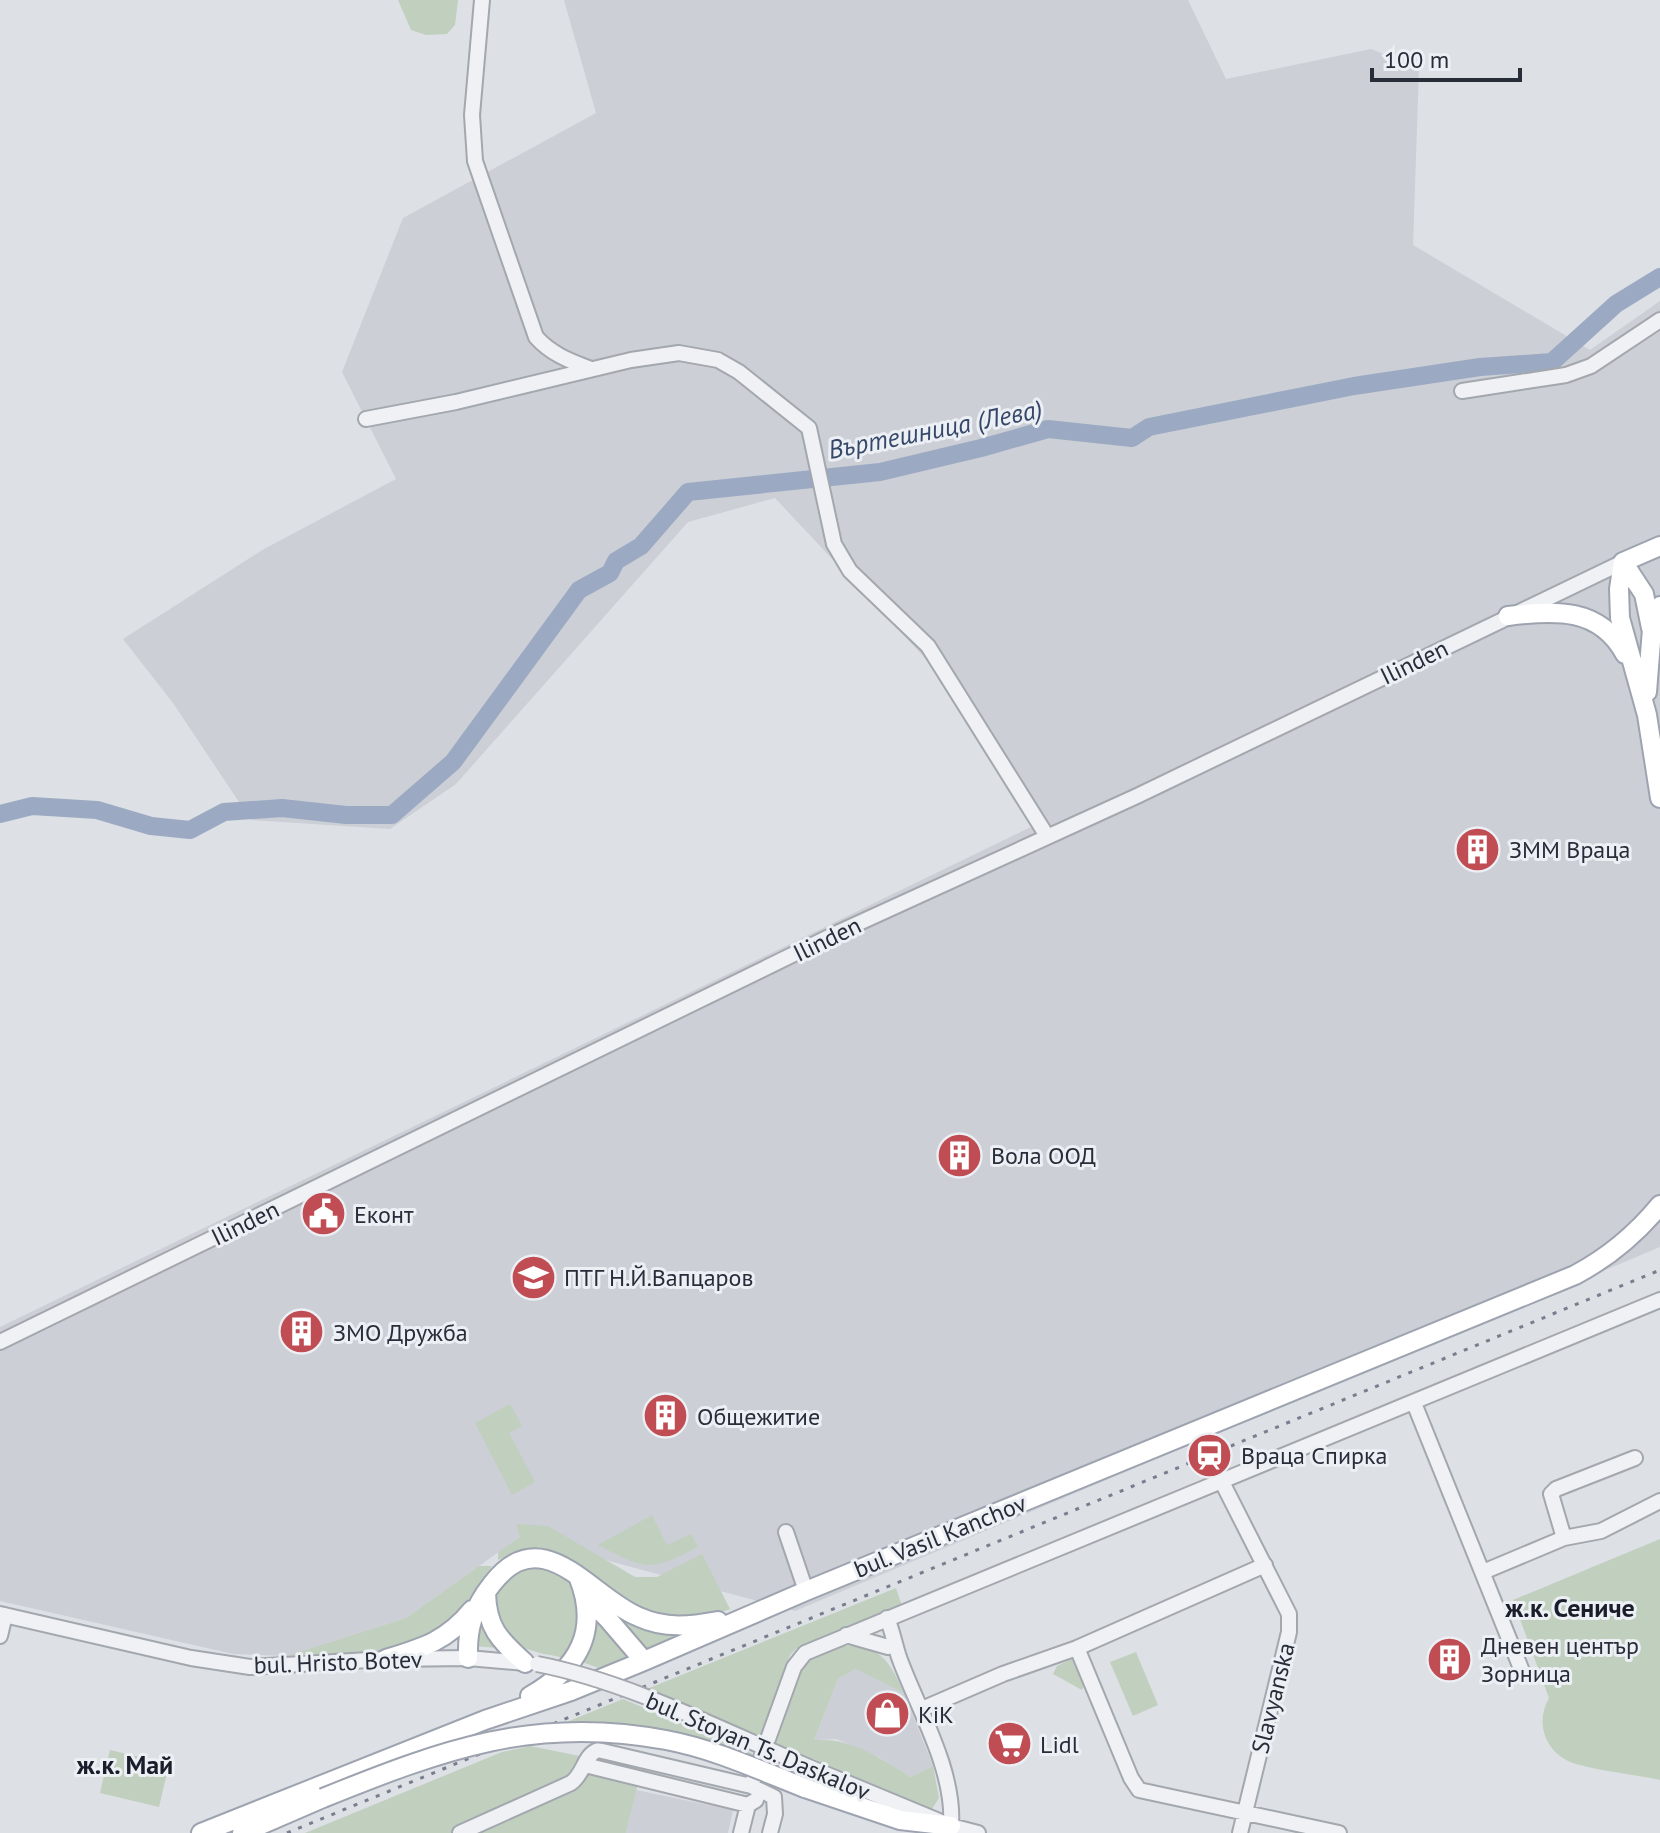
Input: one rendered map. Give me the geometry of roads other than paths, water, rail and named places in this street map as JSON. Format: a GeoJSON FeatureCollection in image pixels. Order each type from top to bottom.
{"type":"FeatureCollection","features":[{"type":"Feature","properties":{"kind":"main road","name":"Ilinden"},"geometry":{"type":"LineString","coordinates":[[1623,562],[1660,546]]}},
{"type":"Feature","properties":{"kind":"main road"},"geometry":{"type":"LineString","coordinates":[[1623,562],[1644,594],[1652,629]]}},
{"type":"Feature","properties":{"kind":"main road"},"geometry":{"type":"LineString","coordinates":[[1623,562],[1619,589],[1620,618],[1647,715],[1660,798]]}},
{"type":"Feature","properties":{"kind":"main road"},"geometry":{"type":"LineString","coordinates":[[1647,715],[1647,663],[1652,629],[1660,606]]}},
{"type":"Feature","properties":{"kind":"main road"},"geometry":{"type":"LineString","coordinates":[[1508,616],[1564,611],[1593,620],[1613,636],[1637,677]]}},
{"type":"Feature","properties":{"kind":"main road","name":"bul. Vasil Kanchov"},"geometry":{"type":"LineString","coordinates":[[201,1833],[485,1720],[571,1691],[806,1591],[1575,1275],[1622,1243],[1660,1205]]}},
{"type":"Feature","properties":{"kind":"main road"},"geometry":{"type":"LineString","coordinates":[[386,1659],[446,1637],[502,1572],[526,1559],[558,1562],[638,1617],[664,1624],[689,1627],[752,1614]]}},
{"type":"Feature","properties":{"kind":"main road"},"geometry":{"type":"LineString","coordinates":[[485,1720],[548,1685],[567,1667],[581,1647],[586,1632],[586,1597],[578,1576]]}},
{"type":"Feature","properties":{"kind":"main road"},"geometry":{"type":"LineString","coordinates":[[468,1658],[467,1637],[471,1619],[486,1593]]}},
{"type":"Feature","properties":{"kind":"main road"},"geometry":{"type":"LineString","coordinates":[[486,1593],[494,1631],[531,1664]]}},
{"type":"Feature","properties":{"kind":"main road"},"geometry":{"type":"LineString","coordinates":[[586,1597],[644,1661]]}},
{"type":"Feature","properties":{"kind":"main road"},"geometry":{"type":"LineString","coordinates":[[242,1833],[323,1798],[459,1747],[518,1736],[577,1732],[668,1740],[715,1753],[900,1820],[951,1826]]}},
{"type":"Feature","properties":{"kind":"street"},"geometry":{"type":"LineString","coordinates":[[482,0],[472,115],[475,161],[536,337],[545,347],[567,360],[592,369]]}},
{"type":"Feature","properties":{"kind":"street"},"geometry":{"type":"LineString","coordinates":[[1462,391],[1566,375],[1591,366],[1660,320]]}},
{"type":"Feature","properties":{"kind":"street"},"geometry":{"type":"LineString","coordinates":[[366,419],[679,353],[718,360],[739,372],[809,428],[834,544],[850,571],[928,646],[1047,836]]}},
{"type":"Feature","properties":{"kind":"street","name":"Ilinden"},"geometry":{"type":"LineString","coordinates":[[0,1342],[837,933],[1272,732],[1623,562]]}},
{"type":"Feature","properties":{"kind":"street"},"geometry":{"type":"LineString","coordinates":[[751,1786],[794,1667],[805,1653],[1660,1300]]}},
{"type":"Feature","properties":{"kind":"street"},"geometry":{"type":"LineString","coordinates":[[1414,1403],[1522,1671]]}},
{"type":"Feature","properties":{"kind":"street"},"geometry":{"type":"LineString","coordinates":[[1564,1538],[1551,1494],[1556,1489],[1635,1458]]}},
{"type":"Feature","properties":{"kind":"street","name":"Slavyanska"},"geometry":{"type":"LineString","coordinates":[[1222,1482],[1289,1614],[1289,1632],[1240,1833]]}},
{"type":"Feature","properties":{"kind":"street"},"geometry":{"type":"LineString","coordinates":[[1483,1572],[1564,1538],[1601,1531],[1660,1501]]}},
{"type":"Feature","properties":{"kind":"street"},"geometry":{"type":"LineString","coordinates":[[786,1532],[806,1591]]}},
{"type":"Feature","properties":{"kind":"street"},"geometry":{"type":"LineString","coordinates":[[922,1709],[1003,1674],[1077,1648],[1265,1565]]}},
{"type":"Feature","properties":{"kind":"street"},"geometry":{"type":"LineString","coordinates":[[895,1649],[910,1609]]}},
{"type":"Feature","properties":{"kind":"street"},"geometry":{"type":"LineString","coordinates":[[0,1636],[2,1615]]}},
{"type":"Feature","properties":{"kind":"street","name":"bul. Hristo Botev"},"geometry":{"type":"LineString","coordinates":[[2,1615],[191,1658],[250,1667],[468,1658],[531,1664]]}},
{"type":"Feature","properties":{"kind":"street"},"geometry":{"type":"LineString","coordinates":[[882,1620],[922,1709],[952,1802],[951,1826]]}},
{"type":"Feature","properties":{"kind":"street"},"geometry":{"type":"LineString","coordinates":[[845,1635],[895,1649]]}},
{"type":"Feature","properties":{"kind":"street"},"geometry":{"type":"LineString","coordinates":[[1077,1648],[1131,1778],[1139,1790],[1339,1833]]}},
{"type":"Feature","properties":{"kind":"street","name":"bul. Stoyan Ts. Daskalov"},"geometry":{"type":"LineString","coordinates":[[531,1664],[572,1672],[622,1689],[951,1826],[978,1833]]}},
{"type":"Feature","properties":{"kind":"street"},"geometry":{"type":"LineString","coordinates":[[460,1833],[571,1783],[591,1753],[603,1750],[751,1786],[774,1797]]}},
{"type":"Feature","properties":{"kind":"street"},"geometry":{"type":"LineString","coordinates":[[585,1765],[748,1805],[763,1796],[774,1797]]}},
{"type":"Feature","properties":{"kind":"street"},"geometry":{"type":"LineString","coordinates":[[770,1833],[775,1814],[774,1797]]}},
{"type":"Feature","properties":{"kind":"street"},"geometry":{"type":"LineString","coordinates":[[741,1833],[748,1805]]}},
{"type":"Feature","properties":{"kind":"waterway","name":"Въртешница (Лева)"},"geometry":{"type":"LineString","coordinates":[[0,814],[32,806],[97,810],[151,826],[190,830],[224,812],[282,808],[346,815],[392,815],[453,762],[579,590],[610,573],[616,561],[641,546],[688,492],[880,472],[1048,429],[1132,438],[1149,427],[1354,386],[1480,367],[1552,362],[1616,304],[1660,277]]}},
{"type":"Feature","properties":{"kind":"railway"},"geometry":{"type":"LineString","coordinates":[[287,1833],[1660,1270]]}},
{"type":"Feature","properties":{"kind":"place","name":"ЗММ Враца"},"geometry":{"type":"Point","coordinates":[1478,849]}},
{"type":"Feature","properties":{"kind":"place","name":"Вола ООД"},"geometry":{"type":"Point","coordinates":[960,1155]}},
{"type":"Feature","properties":{"kind":"place","name":"Еконт"},"geometry":{"type":"Point","coordinates":[323,1214]}},
{"type":"Feature","properties":{"kind":"place","name":"ПТГ Н.Й.Вапцаров"},"geometry":{"type":"Point","coordinates":[533,1277]}},
{"type":"Feature","properties":{"kind":"place","name":"ЗМО Дружба"},"geometry":{"type":"Point","coordinates":[302,1332]}},
{"type":"Feature","properties":{"kind":"place","name":"Общежитие"},"geometry":{"type":"Point","coordinates":[666,1416]}},
{"type":"Feature","properties":{"kind":"place","name":"Враца Спирка"},"geometry":{"type":"Point","coordinates":[1210,1455]}},
{"type":"Feature","properties":{"kind":"place","name":"Дневен център Зорница"},"geometry":{"type":"Point","coordinates":[1450,1659]}},
{"type":"Feature","properties":{"kind":"place","name":"KiK"},"geometry":{"type":"Point","coordinates":[887,1714]}},
{"type":"Feature","properties":{"kind":"place","name":"Lidl"},"geometry":{"type":"Point","coordinates":[1009,1744]}},
{"type":"Feature","properties":{"kind":"district","name":"ж.к. Сениче"},"geometry":{"type":"Point","coordinates":[1570,1607]}},
{"type":"Feature","properties":{"kind":"district","name":"ж.к. Май"},"geometry":{"type":"Point","coordinates":[125,1764]}}]}
